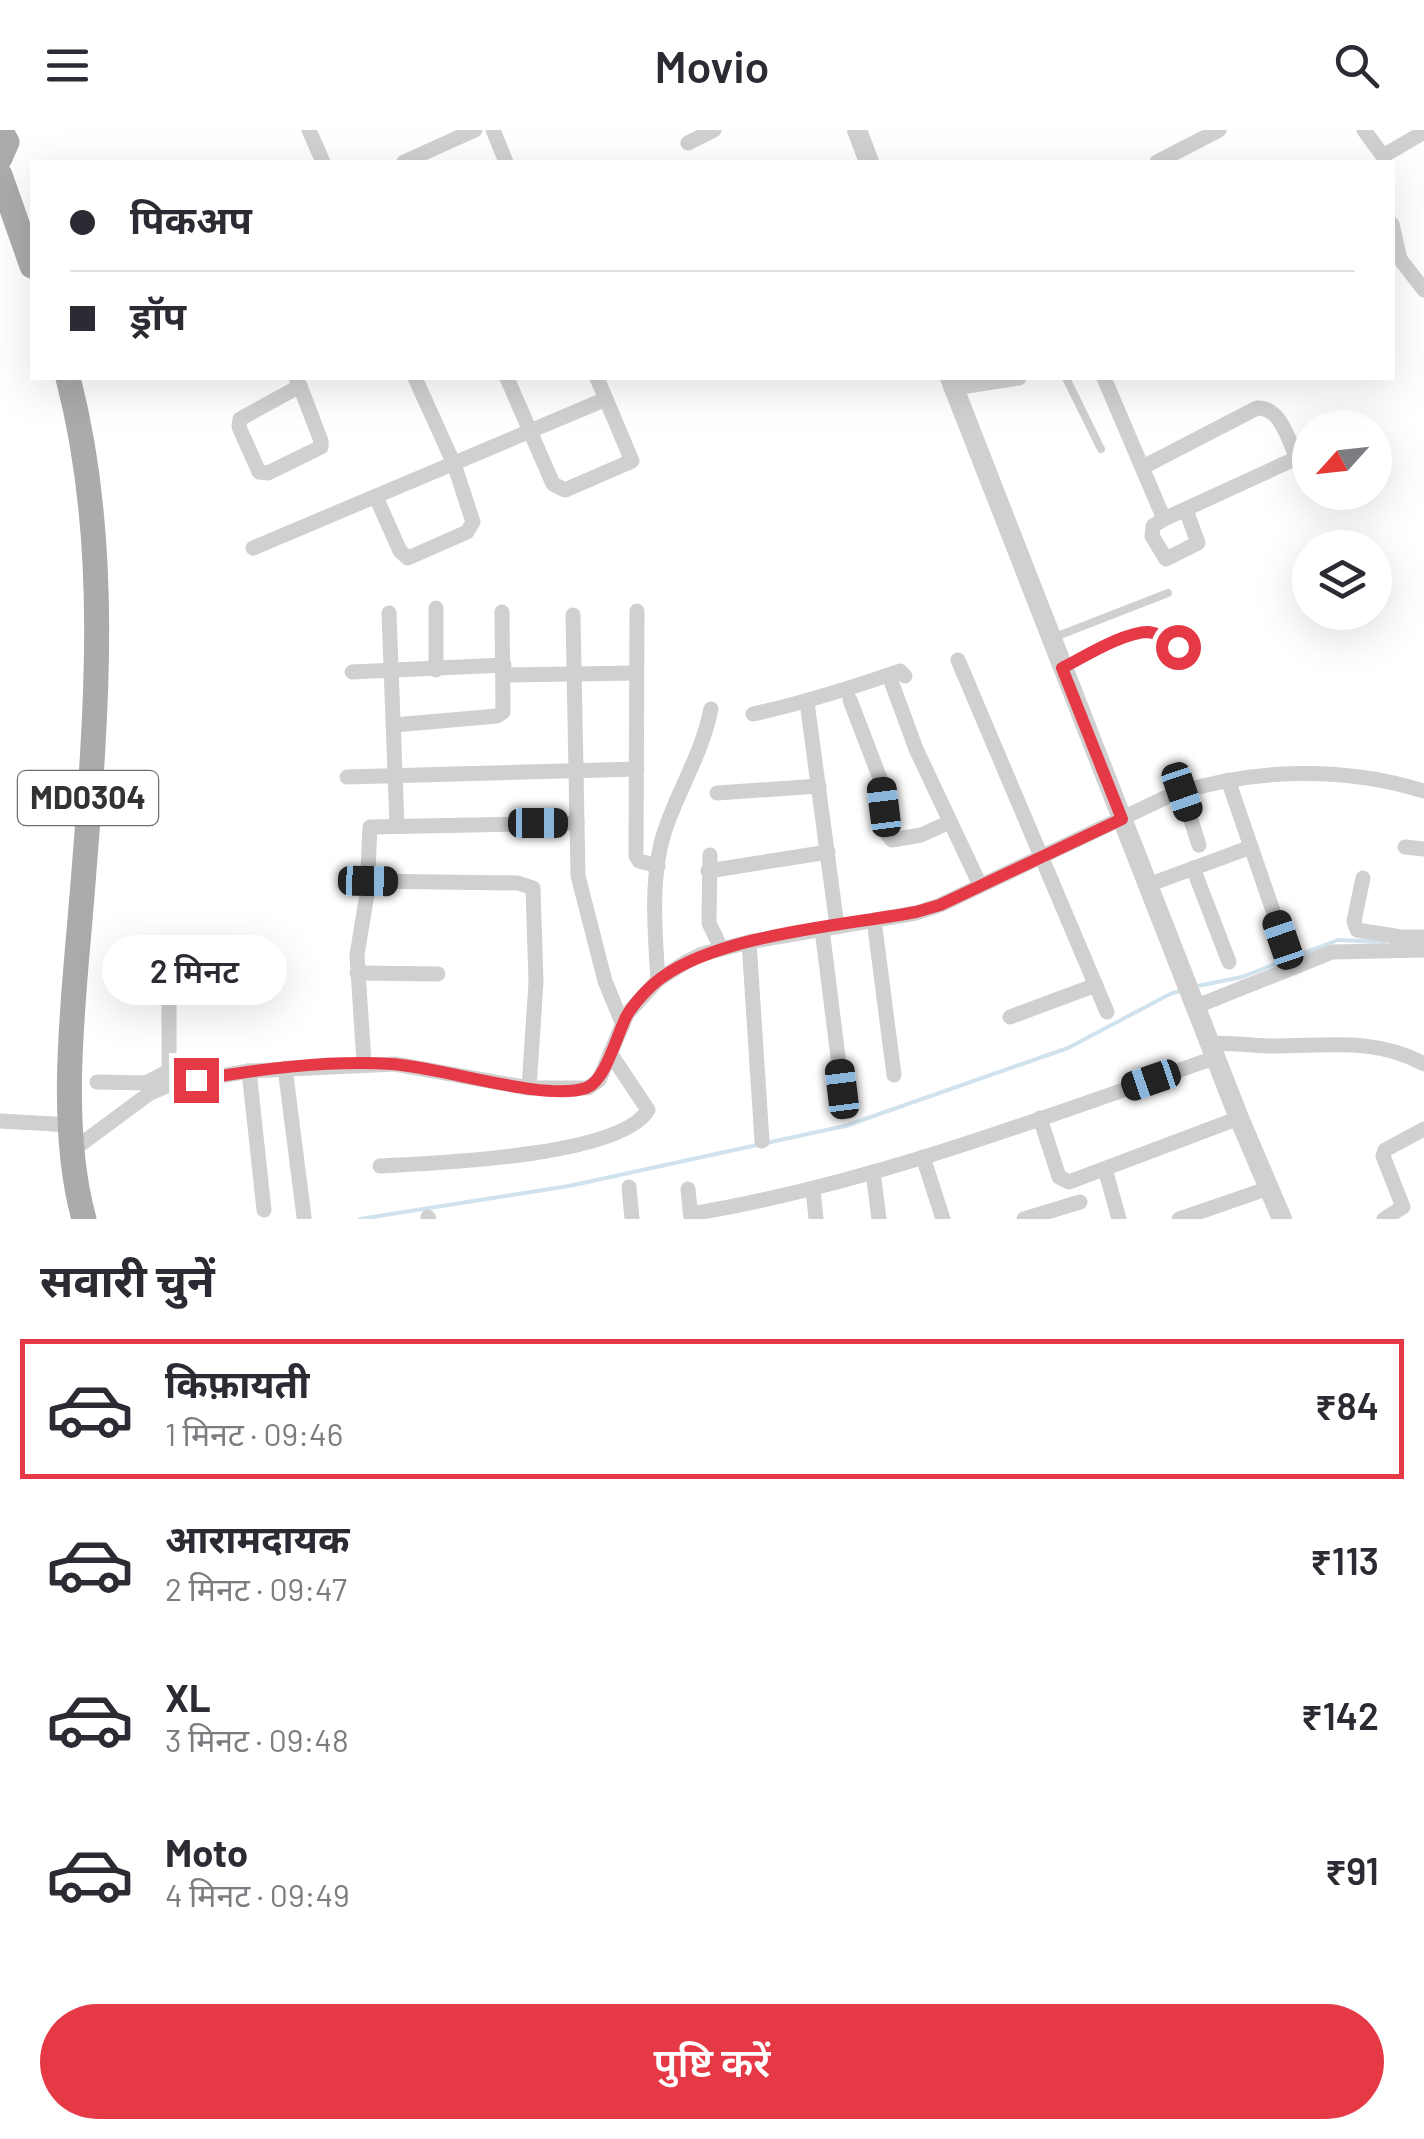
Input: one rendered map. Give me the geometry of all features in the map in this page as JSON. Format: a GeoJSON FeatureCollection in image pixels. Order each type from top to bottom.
{"type":"FeatureCollection","features":[{"type":"Feature","properties":{"kind":"main road"},"geometry":{"type":"LineString","coordinates":[[0,130],[7,142],[0,158]]}},
{"type":"Feature","properties":{"kind":"main road"},"geometry":{"type":"LineString","coordinates":[[0,175],[30,260]]}},
{"type":"Feature","properties":{"kind":"main road","name":"MD0304"},"geometry":{"type":"LineString","coordinates":[[68,380],[88,476],[98,565],[85,854],[72,1016],[72,1137],[84,1219]]}},
{"type":"Feature","properties":{"kind":"street"},"geometry":{"type":"LineString","coordinates":[[309,130],[322,160]]}},
{"type":"Feature","properties":{"kind":"street"},"geometry":{"type":"LineString","coordinates":[[408,160],[476,130]]}},
{"type":"Feature","properties":{"kind":"street"},"geometry":{"type":"LineString","coordinates":[[492,130],[505,160]]}},
{"type":"Feature","properties":{"kind":"street"},"geometry":{"type":"LineString","coordinates":[[688,143],[714,130]]}},
{"type":"Feature","properties":{"kind":"street"},"geometry":{"type":"LineString","coordinates":[[857,130],[868,160]]}},
{"type":"Feature","properties":{"kind":"street"},"geometry":{"type":"LineString","coordinates":[[1162,160],[1220,130]]}},
{"type":"Feature","properties":{"kind":"street"},"geometry":{"type":"LineString","coordinates":[[1364,130],[1383,159],[1424,132]]}},
{"type":"Feature","properties":{"kind":"street"},"geometry":{"type":"LineString","coordinates":[[1395,237],[1400,259],[1424,290]]}},
{"type":"Feature","properties":{"kind":"street"},"geometry":{"type":"LineString","coordinates":[[376,496],[404,557],[414,558],[466,532],[473,522],[454,464],[416,380]]}},
{"type":"Feature","properties":{"kind":"street"},"geometry":{"type":"LineString","coordinates":[[508,380],[553,484],[565,490],[632,460],[598,380]]}},
{"type":"Feature","properties":{"kind":"street"},"geometry":{"type":"LineString","coordinates":[[992,380],[952,383],[1282,1219]]}},
{"type":"Feature","properties":{"kind":"street"},"geometry":{"type":"LineString","coordinates":[[1105,380],[1164,520]]}},
{"type":"Feature","properties":{"kind":"street"},"geometry":{"type":"LineString","coordinates":[[298,382],[320,446],[318,451],[268,473],[259,472],[240,419],[298,382]]}},
{"type":"Feature","properties":{"kind":"street"},"geometry":{"type":"LineString","coordinates":[[253,548],[606,400]]}},
{"type":"Feature","properties":{"kind":"street"},"geometry":{"type":"LineString","coordinates":[[1143,468],[1256,408],[1265,408],[1276,416],[1292,439]]}},
{"type":"Feature","properties":{"kind":"street"},"geometry":{"type":"LineString","coordinates":[[1186,510],[1198,542],[1166,559],[1151,530],[1164,520],[1292,460]]}},
{"type":"Feature","properties":{"kind":"street"},"geometry":{"type":"LineString","coordinates":[[436,608],[436,670]]}},
{"type":"Feature","properties":{"kind":"street"},"geometry":{"type":"LineString","coordinates":[[638,611],[636,856],[658,866]]}},
{"type":"Feature","properties":{"kind":"street"},"geometry":{"type":"LineString","coordinates":[[394,725],[501,714],[502,612]]}},
{"type":"Feature","properties":{"kind":"street"},"geometry":{"type":"LineString","coordinates":[[389,613],[397,826]]}},
{"type":"Feature","properties":{"kind":"street"},"geometry":{"type":"LineString","coordinates":[[573,615],[578,876],[605,981],[622,1025]]}},
{"type":"Feature","properties":{"kind":"street"},"geometry":{"type":"LineString","coordinates":[[958,660],[1107,1012]]}},
{"type":"Feature","properties":{"kind":"street"},"geometry":{"type":"LineString","coordinates":[[753,714],[807,702],[900,671],[898,678],[916,749],[980,885]]}},
{"type":"Feature","properties":{"kind":"street"},"geometry":{"type":"LineString","coordinates":[[352,672],[636,673]]}},
{"type":"Feature","properties":{"kind":"street"},"geometry":{"type":"LineString","coordinates":[[850,700],[881,781],[887,834],[892,840],[921,835],[950,822]]}},
{"type":"Feature","properties":{"kind":"street"},"geometry":{"type":"LineString","coordinates":[[807,702],[828,852],[842,1089]]}},
{"type":"Feature","properties":{"kind":"street"},"geometry":{"type":"LineString","coordinates":[[658,980],[655,942],[662,837],[704,742],[711,710]]}},
{"type":"Feature","properties":{"kind":"street"},"geometry":{"type":"LineString","coordinates":[[347,777],[637,770]]}},
{"type":"Feature","properties":{"kind":"street"},"geometry":{"type":"LineString","coordinates":[[97,1082],[146,1083],[364,1063],[448,1071],[529,1088],[588,1088],[599,1080],[628,1014],[658,980],[702,954],[940,905],[1182,792],[1228,780],[1327,774],[1396,782],[1424,791]]}},
{"type":"Feature","properties":{"kind":"street"},"geometry":{"type":"LineString","coordinates":[[1228,780],[1283,940]]}},
{"type":"Feature","properties":{"kind":"street"},"geometry":{"type":"LineString","coordinates":[[717,793],[819,786]]}},
{"type":"Feature","properties":{"kind":"street"},"geometry":{"type":"LineString","coordinates":[[1182,792],[1200,845]]}},
{"type":"Feature","properties":{"kind":"street"},"geometry":{"type":"LineString","coordinates":[[364,1063],[358,974],[368,881],[368,830],[373,826],[577,823]]}},
{"type":"Feature","properties":{"kind":"street"},"geometry":{"type":"LineString","coordinates":[[1148,885],[1251,847]]}},
{"type":"Feature","properties":{"kind":"street"},"geometry":{"type":"LineString","coordinates":[[1405,847],[1424,849]]}},
{"type":"Feature","properties":{"kind":"street"},"geometry":{"type":"LineString","coordinates":[[721,948],[710,924],[709,863],[828,852]]}},
{"type":"Feature","properties":{"kind":"street"},"geometry":{"type":"LineString","coordinates":[[1193,868],[1229,962]]}},
{"type":"Feature","properties":{"kind":"street"},"geometry":{"type":"LineString","coordinates":[[1363,878],[1354,921],[1357,930],[1401,937],[1424,936]]}},
{"type":"Feature","properties":{"kind":"street"},"geometry":{"type":"LineString","coordinates":[[368,881],[518,882],[533,888],[536,982],[529,1088]]}},
{"type":"Feature","properties":{"kind":"street"},"geometry":{"type":"LineString","coordinates":[[874,920],[894,1074]]}},
{"type":"Feature","properties":{"kind":"street"},"geometry":{"type":"LineString","coordinates":[[749,942],[762,1141]]}},
{"type":"Feature","properties":{"kind":"street"},"geometry":{"type":"LineString","coordinates":[[1191,994],[1332,952],[1424,950]]}},
{"type":"Feature","properties":{"kind":"street"},"geometry":{"type":"LineString","coordinates":[[358,974],[438,974]]}},
{"type":"Feature","properties":{"kind":"street"},"geometry":{"type":"LineString","coordinates":[[169,983],[169,1078]]}},
{"type":"Feature","properties":{"kind":"street"},"geometry":{"type":"LineString","coordinates":[[1010,1018],[1096,985]]}},
{"type":"Feature","properties":{"kind":"street"},"geometry":{"type":"LineString","coordinates":[[688,1189],[691,1217],[751,1212],[812,1189],[1040,1118],[1214,1050],[1357,1044],[1408,1055],[1424,1064]]}},
{"type":"Feature","properties":{"kind":"street"},"geometry":{"type":"LineString","coordinates":[[380,1166],[565,1149],[605,1136],[644,1116],[648,1110],[610,1054]]}},
{"type":"Feature","properties":{"kind":"street"},"geometry":{"type":"LineString","coordinates":[[286,1068],[304,1217]]}},
{"type":"Feature","properties":{"kind":"street"},"geometry":{"type":"LineString","coordinates":[[249,1071],[264,1210]]}},
{"type":"Feature","properties":{"kind":"street"},"geometry":{"type":"LineString","coordinates":[[0,1121],[72,1137],[141,1099],[169,1078]]}},
{"type":"Feature","properties":{"kind":"street"},"geometry":{"type":"LineString","coordinates":[[1040,1118],[1061,1181],[1069,1182],[1239,1118]]}},
{"type":"Feature","properties":{"kind":"street"},"geometry":{"type":"LineString","coordinates":[[1384,1219],[1403,1207],[1383,1156],[1385,1150],[1424,1129]]}},
{"type":"Feature","properties":{"kind":"street"},"geometry":{"type":"LineString","coordinates":[[923,1157],[943,1219]]}},
{"type":"Feature","properties":{"kind":"street"},"geometry":{"type":"LineString","coordinates":[[1105,1169],[1119,1219]]}},
{"type":"Feature","properties":{"kind":"street"},"geometry":{"type":"LineString","coordinates":[[873,1172],[878,1219]]}},
{"type":"Feature","properties":{"kind":"street"},"geometry":{"type":"LineString","coordinates":[[628,1187],[632,1219]]}},
{"type":"Feature","properties":{"kind":"street"},"geometry":{"type":"LineString","coordinates":[[1179,1219],[1205,1214],[1269,1188]]}},
{"type":"Feature","properties":{"kind":"street"},"geometry":{"type":"LineString","coordinates":[[812,1189],[816,1219]]}},
{"type":"Feature","properties":{"kind":"street"},"geometry":{"type":"LineString","coordinates":[[1024,1219],[1080,1202]]}},
{"type":"Feature","properties":{"kind":"lane"},"geometry":{"type":"LineString","coordinates":[[1067,380],[1101,449]]}},
{"type":"Feature","properties":{"kind":"lane"},"geometry":{"type":"LineString","coordinates":[[1051,639],[1168,593]]}},
{"type":"Feature","properties":{"kind":"lane"},"geometry":{"type":"LineString","coordinates":[[1062,668],[1146,632],[1159,634],[1197,659]]}},
{"type":"Feature","properties":{"kind":"waterway"},"geometry":{"type":"LineString","coordinates":[[1197,986],[1242,977],[1338,940],[1384,942]]}},
{"type":"Feature","properties":{"kind":"waterway"},"geometry":{"type":"LineString","coordinates":[[766,1143],[845,1126],[1068,1048],[1183,990]]}},
{"type":"Feature","properties":{"kind":"waterway"},"geometry":{"type":"LineString","coordinates":[[360,1219],[569,1186],[757,1145]]}},
{"type":"Feature","properties":{"kind":"route"},"geometry":{"type":"LineString","coordinates":[[196,1080],[249,1071],[364,1063],[448,1071],[529,1088],[588,1088],[599,1080],[628,1014],[658,980],[686,962],[721,948],[940,905],[1122,819],[1062,668],[1146,632],[1159,634],[1178,647]]}}]}
